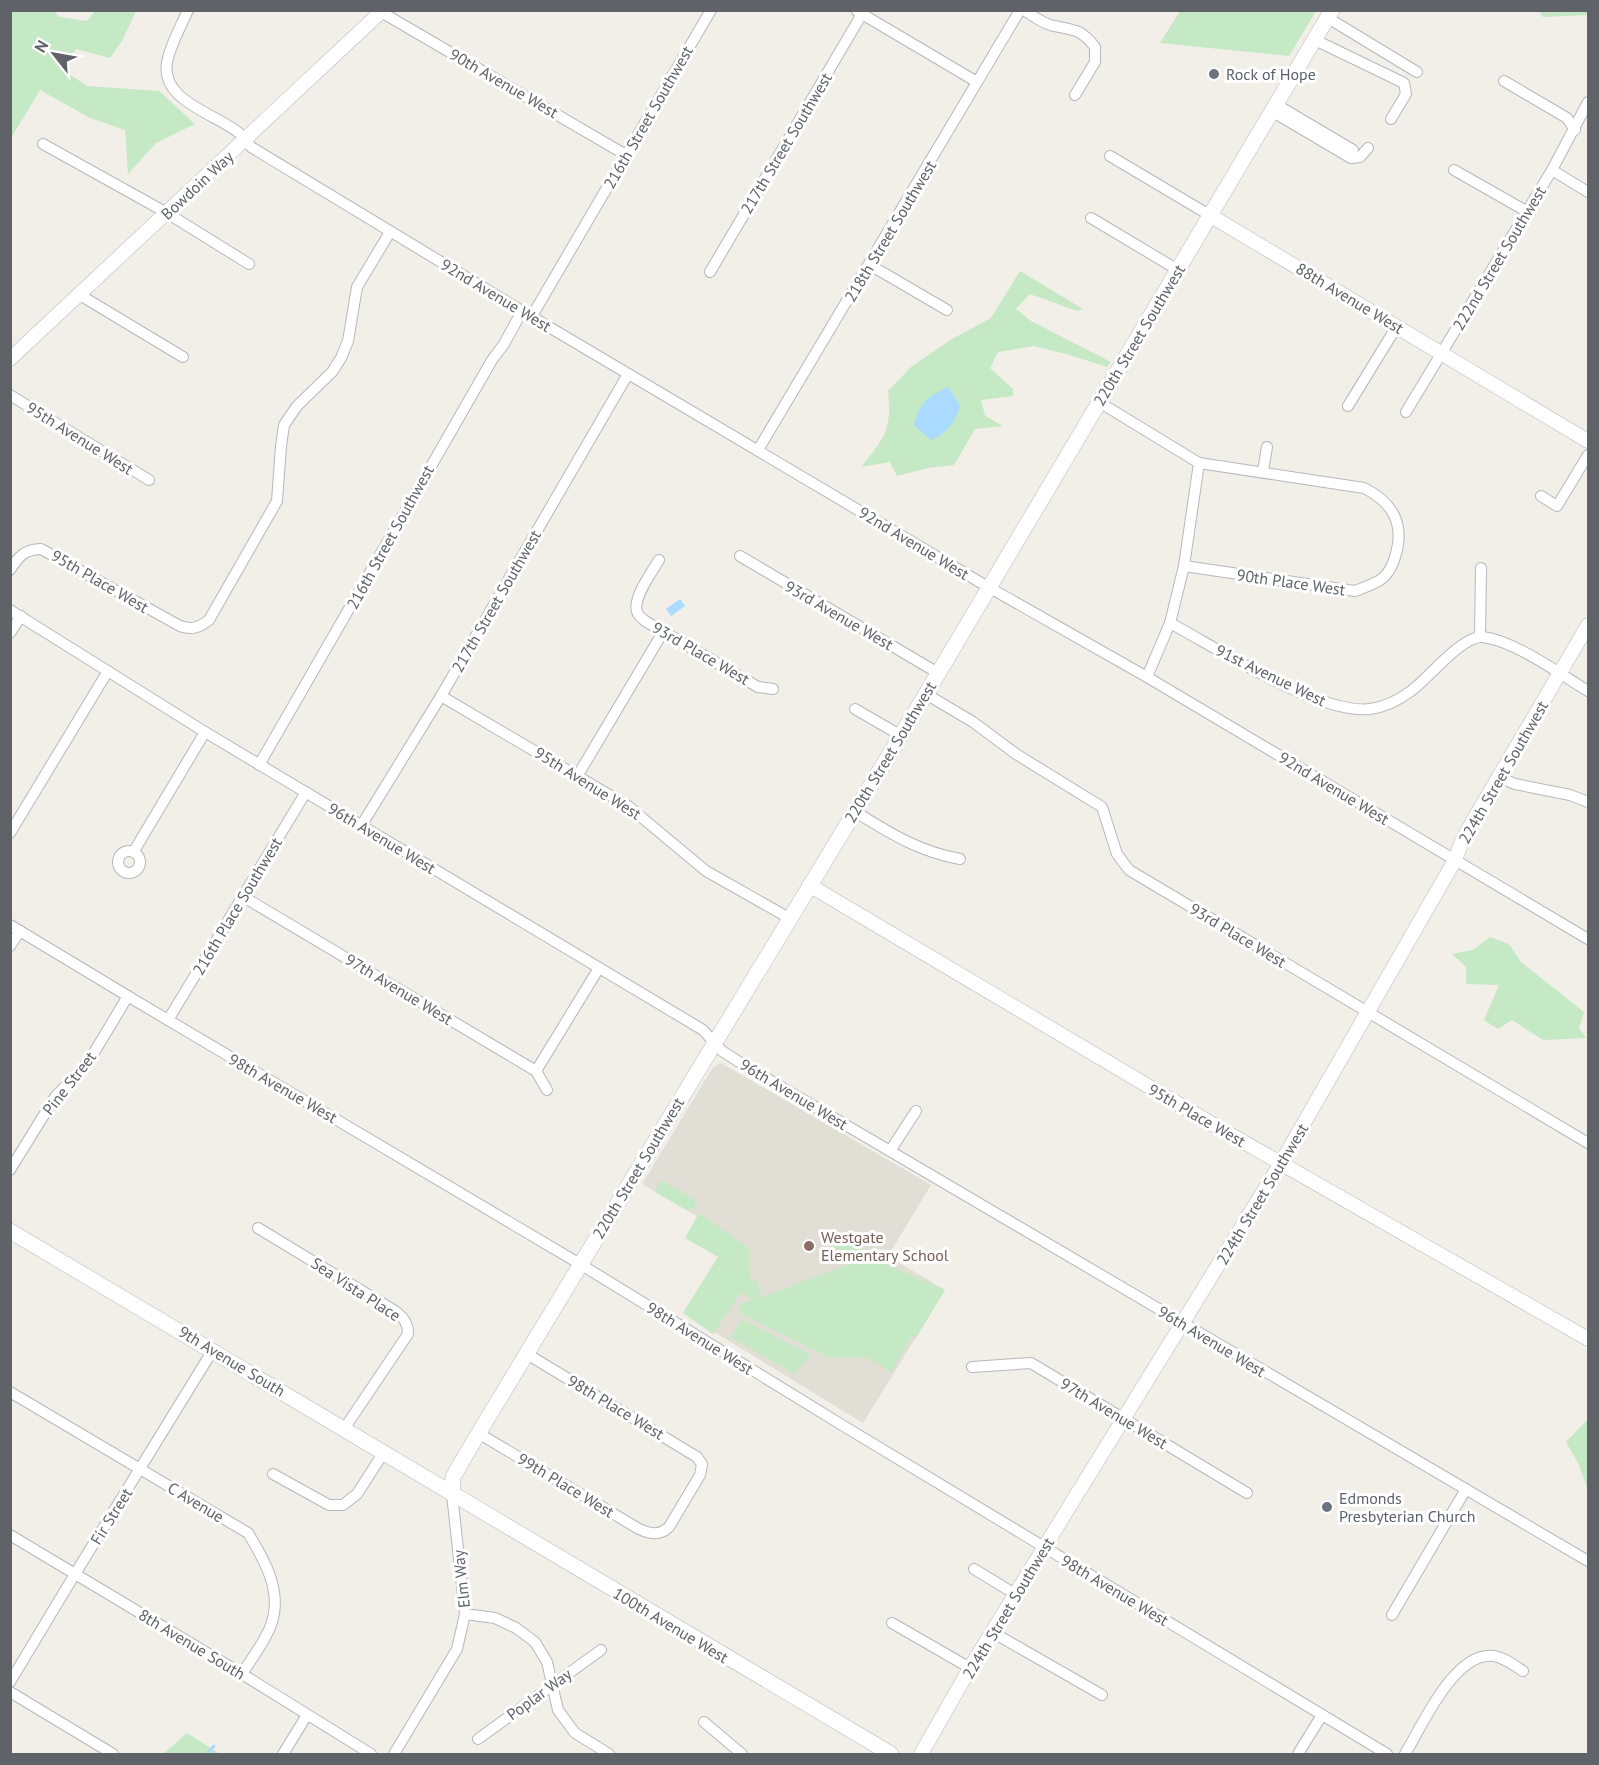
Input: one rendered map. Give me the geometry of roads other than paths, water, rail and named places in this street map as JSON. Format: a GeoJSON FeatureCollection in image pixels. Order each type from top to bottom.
{"type":"FeatureCollection","features":[{"type":"Feature","properties":{"kind":"main road","name":"220th Street Southwest"},"geometry":{"type":"LineString","coordinates":[[452,1494],[453,1477],[478,1433],[926,694],[1330,14]]}},
{"type":"Feature","properties":{"kind":"main road","name":"9th Avenue South"},"geometry":{"type":"LineString","coordinates":[[10,1231],[452,1494]]}},
{"type":"Feature","properties":{"kind":"main road","name":"100th Avenue West"},"geometry":{"type":"LineString","coordinates":[[452,1494],[891,1755]]}},
{"type":"Feature","properties":{"kind":"street","name":"92nd Avenue West"},"geometry":{"type":"LineString","coordinates":[[188,10],[167,59],[167,74],[173,90],[239,133],[251,147],[628,374],[989,587],[1147,677],[1588,939]]}},
{"type":"Feature","properties":{"kind":"street","name":"216th Street Southwest"},"geometry":{"type":"LineString","coordinates":[[259,765],[492,360],[527,314],[626,154],[711,10]]}},
{"type":"Feature","properties":{"kind":"street","name":"218th Street Southwest"},"geometry":{"type":"LineString","coordinates":[[758,450],[1022,10]]}},
{"type":"Feature","properties":{"kind":"street"},"geometry":{"type":"LineString","coordinates":[[1022,10],[1046,24],[1066,27],[1078,32],[1088,38],[1095,47],[1095,62],[1075,95]]}},
{"type":"Feature","properties":{"kind":"street","name":"Bowdoin Way"},"geometry":{"type":"LineString","coordinates":[[10,359],[382,11]]}},
{"type":"Feature","properties":{"kind":"street","name":"90th Avenue West"},"geometry":{"type":"LineString","coordinates":[[382,11],[626,154]]}},
{"type":"Feature","properties":{"kind":"street"},"geometry":{"type":"LineString","coordinates":[[860,12],[977,82]]}},
{"type":"Feature","properties":{"kind":"street","name":"217th Street Southwest"},"geometry":{"type":"LineString","coordinates":[[710,272],[860,12]]}},
{"type":"Feature","properties":{"kind":"street"},"geometry":{"type":"LineString","coordinates":[[1330,14],[1417,72]]}},
{"type":"Feature","properties":{"kind":"street"},"geometry":{"type":"LineString","coordinates":[[1315,40],[1404,83],[1406,94],[1390,119]]}},
{"type":"Feature","properties":{"kind":"street"},"geometry":{"type":"LineString","coordinates":[[1504,81],[1567,118],[1575,130]]}},
{"type":"Feature","properties":{"kind":"street","name":"222nd Street Southwest"},"geometry":{"type":"LineString","coordinates":[[1406,412],[1552,170],[1588,102]]}},
{"type":"Feature","properties":{"kind":"street"},"geometry":{"type":"LineString","coordinates":[[1275,109],[1351,158],[1360,157],[1368,148]]}},
{"type":"Feature","properties":{"kind":"street"},"geometry":{"type":"LineString","coordinates":[[1275,109],[1353,150]]}},
{"type":"Feature","properties":{"kind":"street"},"geometry":{"type":"LineString","coordinates":[[43,144],[166,213],[249,264]]}},
{"type":"Feature","properties":{"kind":"street","name":"88th Avenue West"},"geometry":{"type":"LineString","coordinates":[[1110,156],[1588,441]]}},
{"type":"Feature","properties":{"kind":"street"},"geometry":{"type":"LineString","coordinates":[[1454,170],[1526,211]]}},
{"type":"Feature","properties":{"kind":"street"},"geometry":{"type":"LineString","coordinates":[[1552,170],[1588,192]]}},
{"type":"Feature","properties":{"kind":"street"},"geometry":{"type":"LineString","coordinates":[[1091,218],[1178,270]]}},
{"type":"Feature","properties":{"kind":"street","name":"95th Place West"},"geometry":{"type":"LineString","coordinates":[[10,570],[19,557],[27,552],[37,549],[46,550],[180,626],[188,629],[196,628],[208,620],[274,508],[278,493],[285,425],[297,406],[321,384],[341,358],[348,341],[357,287],[390,232]]}},
{"type":"Feature","properties":{"kind":"street"},"geometry":{"type":"LineString","coordinates":[[870,265],[947,310]]}},
{"type":"Feature","properties":{"kind":"street"},"geometry":{"type":"LineString","coordinates":[[80,295],[183,357]]}},
{"type":"Feature","properties":{"kind":"street"},"geometry":{"type":"LineString","coordinates":[[1348,406],[1397,326]]}},
{"type":"Feature","properties":{"kind":"street","name":"217th Street Southwest"},"geometry":{"type":"LineString","coordinates":[[361,826],[441,696],[628,374]]}},
{"type":"Feature","properties":{"kind":"street","name":"95th Avenue West"},"geometry":{"type":"LineString","coordinates":[[10,395],[149,480]]}},
{"type":"Feature","properties":{"kind":"street"},"geometry":{"type":"LineString","coordinates":[[1099,402],[1199,463],[1263,471],[1267,447]]}},
{"type":"Feature","properties":{"kind":"street"},"geometry":{"type":"LineString","coordinates":[[1541,496],[1557,506],[1588,455]]}},
{"type":"Feature","properties":{"kind":"street"},"geometry":{"type":"LineString","coordinates":[[1147,677],[1170,623],[1184,566],[1199,463]]}},
{"type":"Feature","properties":{"kind":"street","name":"90th Place West"},"geometry":{"type":"LineString","coordinates":[[1184,566],[1355,591],[1378,582],[1386,575],[1392,566],[1397,550],[1398,523],[1385,501],[1364,488],[1263,471]]}},
{"type":"Feature","properties":{"kind":"street","name":"93rd Avenue West"},"geometry":{"type":"LineString","coordinates":[[740,556],[938,673]]}},
{"type":"Feature","properties":{"kind":"street","name":"93rd Place West"},"geometry":{"type":"LineString","coordinates":[[659,560],[636,599],[638,614],[663,632],[758,687],[773,689]]}},
{"type":"Feature","properties":{"kind":"street"},"geometry":{"type":"LineString","coordinates":[[1481,568],[1480,636],[1519,650],[1588,691]]}},
{"type":"Feature","properties":{"kind":"street","name":"96th Avenue West"},"geometry":{"type":"LineString","coordinates":[[10,610],[259,765],[703,1030],[726,1053],[1588,1561]]}},
{"type":"Feature","properties":{"kind":"street"},"geometry":{"type":"LineString","coordinates":[[10,633],[21,616]]}},
{"type":"Feature","properties":{"kind":"street","name":"91st Avenue West"},"geometry":{"type":"LineString","coordinates":[[1170,623],[1297,690],[1328,704],[1357,710],[1381,707],[1412,691],[1468,641],[1480,636]]}},
{"type":"Feature","properties":{"kind":"street","name":"224th Street Southwest"},"geometry":{"type":"LineString","coordinates":[[921,1755],[1015,1594],[1184,1324],[1281,1163],[1455,860],[1462,841],[1588,625]]}},
{"type":"Feature","properties":{"kind":"street"},"geometry":{"type":"LineString","coordinates":[[578,775],[663,632]]}},
{"type":"Feature","properties":{"kind":"street"},"geometry":{"type":"LineString","coordinates":[[10,833],[108,671]]}},
{"type":"Feature","properties":{"kind":"street","name":"93rd Place West"},"geometry":{"type":"LineString","coordinates":[[926,694],[973,722],[1016,754],[1102,807],[1117,854],[1129,870],[1588,1143]]}},
{"type":"Feature","properties":{"kind":"street","name":"95th Avenue West"},"geometry":{"type":"LineString","coordinates":[[441,696],[578,775],[640,814],[688,858],[706,871],[789,918]]}},
{"type":"Feature","properties":{"kind":"street"},"geometry":{"type":"LineString","coordinates":[[855,709],[900,735]]}},
{"type":"Feature","properties":{"kind":"street"},"geometry":{"type":"LineString","coordinates":[[134,851],[205,732]]}},
{"type":"Feature","properties":{"kind":"street"},"geometry":{"type":"LineString","coordinates":[[1499,777],[1515,784],[1570,795],[1588,802]]}},
{"type":"Feature","properties":{"kind":"street","name":"216th Place Southwest"},"geometry":{"type":"LineString","coordinates":[[168,1020],[306,792]]}},
{"type":"Feature","properties":{"kind":"street"},"geometry":{"type":"LineString","coordinates":[[854,811],[912,846],[937,855],[960,859]]}},
{"type":"Feature","properties":{"kind":"street","name":"95th Place West"},"geometry":{"type":"LineString","coordinates":[[809,885],[1066,1039],[1588,1339]]}},
{"type":"Feature","properties":{"kind":"street","name":"97th Avenue West"},"geometry":{"type":"LineString","coordinates":[[242,896],[536,1071],[547,1090]]}},
{"type":"Feature","properties":{"kind":"street"},"geometry":{"type":"LineString","coordinates":[[10,946],[15,928]]}},
{"type":"Feature","properties":{"kind":"street","name":"98th Avenue West"},"geometry":{"type":"LineString","coordinates":[[15,928],[580,1264],[1387,1755]]}},
{"type":"Feature","properties":{"kind":"street"},"geometry":{"type":"LineString","coordinates":[[536,1071],[599,968]]}},
{"type":"Feature","properties":{"kind":"street","name":"Pine Street"},"geometry":{"type":"LineString","coordinates":[[10,1170],[55,1097],[92,1056],[128,996]]}},
{"type":"Feature","properties":{"kind":"street"},"geometry":{"type":"LineString","coordinates":[[890,1151],[916,1112]]}},
{"type":"Feature","properties":{"kind":"street","name":"Sea Vista Place"},"geometry":{"type":"LineString","coordinates":[[258,1228],[396,1311],[405,1319],[408,1334],[344,1429]]}},
{"type":"Feature","properties":{"kind":"street","name":"Fir Street"},"geometry":{"type":"LineString","coordinates":[[10,1682],[213,1350]]}},
{"type":"Feature","properties":{"kind":"street","name":"98th Place West"},"geometry":{"type":"LineString","coordinates":[[527,1354],[697,1456],[702,1464],[695,1484],[669,1527],[663,1533],[655,1534]]}},
{"type":"Feature","properties":{"kind":"street","name":"97th Avenue West"},"geometry":{"type":"LineString","coordinates":[[972,1367],[1031,1363],[1247,1493]]}},
{"type":"Feature","properties":{"kind":"street","name":"C Avenue"},"geometry":{"type":"LineString","coordinates":[[10,1392],[248,1533],[265,1561],[277,1604],[271,1627],[242,1674]]}},
{"type":"Feature","properties":{"kind":"street","name":"99th Place West"},"geometry":{"type":"LineString","coordinates":[[478,1433],[639,1529],[655,1534]]}},
{"type":"Feature","properties":{"kind":"street"},"geometry":{"type":"LineString","coordinates":[[273,1474],[329,1505],[343,1505],[357,1494],[384,1452]]}},
{"type":"Feature","properties":{"kind":"street"},"geometry":{"type":"LineString","coordinates":[[1392,1615],[1466,1489]]}},
{"type":"Feature","properties":{"kind":"street","name":"Elm Way"},"geometry":{"type":"LineString","coordinates":[[394,1755],[458,1649],[465,1614],[452,1494]]}},
{"type":"Feature","properties":{"kind":"street","name":"8th Avenue South"},"geometry":{"type":"LineString","coordinates":[[10,1536],[242,1674],[371,1755]]}},
{"type":"Feature","properties":{"kind":"street"},"geometry":{"type":"LineString","coordinates":[[974,1569],[1015,1594]]}},
{"type":"Feature","properties":{"kind":"street"},"geometry":{"type":"LineString","coordinates":[[465,1614],[495,1618],[516,1628],[535,1642],[546,1662],[558,1710],[575,1733],[609,1755]]}},
{"type":"Feature","properties":{"kind":"street"},"geometry":{"type":"LineString","coordinates":[[892,1623],[970,1668]]}},
{"type":"Feature","properties":{"kind":"street"},"geometry":{"type":"LineString","coordinates":[[992,1632],[1102,1695]]}},
{"type":"Feature","properties":{"kind":"street","name":"Poplar Way"},"geometry":{"type":"LineString","coordinates":[[478,1739],[601,1650]]}},
{"type":"Feature","properties":{"kind":"street"},"geometry":{"type":"LineString","coordinates":[[1405,1755],[1450,1679],[1469,1662],[1480,1657],[1493,1656],[1523,1671]]}},
{"type":"Feature","properties":{"kind":"street"},"geometry":{"type":"LineString","coordinates":[[10,1692],[113,1755]]}},
{"type":"Feature","properties":{"kind":"street"},"geometry":{"type":"LineString","coordinates":[[283,1755],[307,1715]]}},
{"type":"Feature","properties":{"kind":"street"},"geometry":{"type":"LineString","coordinates":[[1298,1755],[1322,1715]]}},
{"type":"Feature","properties":{"kind":"street"},"geometry":{"type":"LineString","coordinates":[[704,1722],[742,1755]]}},
{"type":"Feature","properties":{"kind":"water"},"geometry":{"type":"Polygon","coordinates":[[[948,387],[960,405],[953,422],[942,434],[931,440],[914,425],[916,417],[925,401],[948,387]]]}},
{"type":"Feature","properties":{"kind":"water"},"geometry":{"type":"Polygon","coordinates":[[[680,599],[685,606],[671,616],[666,609],[680,599]]]}},
{"type":"Feature","properties":{"kind":"waterway"},"geometry":{"type":"LineString","coordinates":[[207,1754],[214,1746]]}},
{"type":"Feature","properties":{"kind":"place","name":"Rock of Hope"},"geometry":{"type":"Point","coordinates":[1214,74]}},
{"type":"Feature","properties":{"kind":"place","name":"Westgate Elementary School"},"geometry":{"type":"Point","coordinates":[809,1246]}},
{"type":"Feature","properties":{"kind":"place","name":"Edmonds Presbyterian Church"},"geometry":{"type":"Point","coordinates":[1327,1507]}}]}
